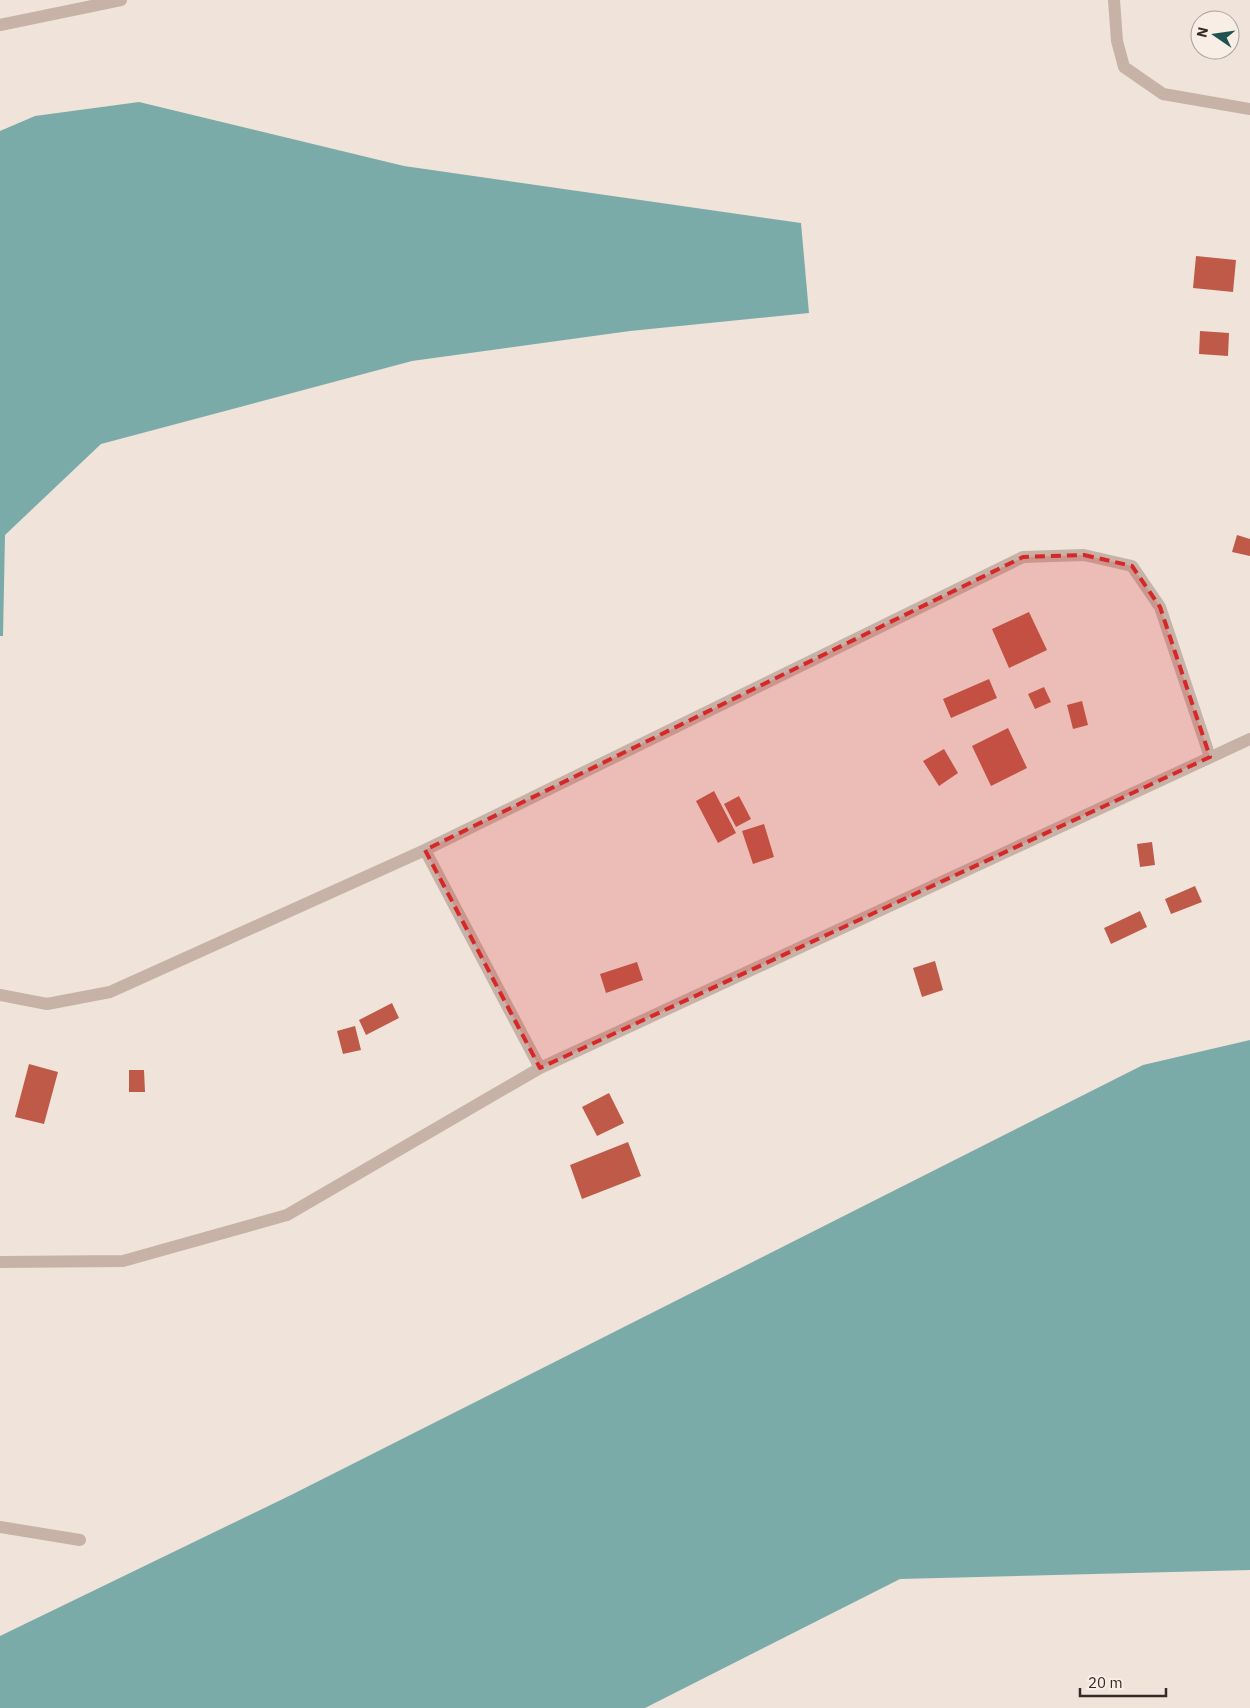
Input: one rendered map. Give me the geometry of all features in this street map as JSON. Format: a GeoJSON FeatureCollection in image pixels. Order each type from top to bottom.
{"type":"FeatureCollection","features":[{"type":"Feature","properties":{"kind":"street"},"geometry":{"type":"LineString","coordinates":[[0,24],[121,0]]}},
{"type":"Feature","properties":{"kind":"street"},"geometry":{"type":"LineString","coordinates":[[1114,0],[1117,41],[1124,67],[1163,94],[1250,109]]}},
{"type":"Feature","properties":{"kind":"street"},"geometry":{"type":"LineString","coordinates":[[0,995],[47,1004],[110,992],[425,850],[1023,557],[1084,555],[1132,566],[1160,608],[1210,757]]}},
{"type":"Feature","properties":{"kind":"street"},"geometry":{"type":"LineString","coordinates":[[0,1262],[123,1261],[287,1215],[540,1068],[1250,739]]}},
{"type":"Feature","properties":{"kind":"street"},"geometry":{"type":"LineString","coordinates":[[425,850],[540,1068]]}},
{"type":"Feature","properties":{"kind":"street"},"geometry":{"type":"LineString","coordinates":[[0,1527],[80,1540]]}},
{"type":"Feature","properties":{"kind":"highlighted area"},"geometry":{"type":"Polygon","coordinates":[[[1084,555],[1132,566],[1160,607],[1210,757],[540,1068],[425,850],[1023,557],[1084,555]]]}},
{"type":"Feature","properties":{"kind":"water"},"geometry":{"type":"Polygon","coordinates":[[[139,102],[404,166],[801,223],[809,313],[630,331],[412,361],[101,444],[5,535],[3,636],[0,636],[0,131],[35,116],[139,102]]]}},
{"type":"Feature","properties":{"kind":"water"},"geometry":{"type":"Polygon","coordinates":[[[1250,1040],[1250,1570],[900,1579],[645,1708],[0,1708],[0,1636],[293,1494],[1143,1065],[1250,1040]]]}},
{"type":"Feature","properties":{"kind":"building"},"geometry":{"type":"Polygon","coordinates":[[[1196,256],[1236,260],[1233,292],[1193,288],[1196,256]]]}},
{"type":"Feature","properties":{"kind":"building"},"geometry":{"type":"Polygon","coordinates":[[[1200,331],[1229,333],[1228,356],[1199,354],[1200,331]]]}},
{"type":"Feature","properties":{"kind":"building"},"geometry":{"type":"Polygon","coordinates":[[[1237,535],[1250,539],[1250,556],[1232,552],[1237,535]]]}},
{"type":"Feature","properties":{"kind":"building"},"geometry":{"type":"Polygon","coordinates":[[[1029,612],[1047,650],[1009,668],[992,629],[1029,612]]]}},
{"type":"Feature","properties":{"kind":"building"},"geometry":{"type":"Polygon","coordinates":[[[989,679],[997,698],[951,718],[943,699],[989,679]]]}},
{"type":"Feature","properties":{"kind":"building"},"geometry":{"type":"Polygon","coordinates":[[[1044,687],[1051,702],[1035,709],[1028,694],[1044,687]]]}},
{"type":"Feature","properties":{"kind":"building"},"geometry":{"type":"Polygon","coordinates":[[[1082,701],[1088,725],[1073,729],[1067,705],[1082,701]]]}},
{"type":"Feature","properties":{"kind":"building"},"geometry":{"type":"Polygon","coordinates":[[[1008,728],[1027,768],[991,786],[972,746],[1008,728]]]}},
{"type":"Feature","properties":{"kind":"building"},"geometry":{"type":"Polygon","coordinates":[[[944,749],[958,773],[939,786],[923,761],[944,749]]]}},
{"type":"Feature","properties":{"kind":"building"},"geometry":{"type":"Polygon","coordinates":[[[714,791],[736,833],[718,843],[696,801],[714,791]]]}},
{"type":"Feature","properties":{"kind":"building"},"geometry":{"type":"Polygon","coordinates":[[[739,796],[751,819],[736,827],[724,804],[739,796]]]}},
{"type":"Feature","properties":{"kind":"building"},"geometry":{"type":"Polygon","coordinates":[[[764,824],[774,857],[753,864],[742,831],[764,824]]]}},
{"type":"Feature","properties":{"kind":"building"},"geometry":{"type":"Polygon","coordinates":[[[1152,842],[1155,865],[1140,867],[1137,844],[1152,842]]]}},
{"type":"Feature","properties":{"kind":"building"},"geometry":{"type":"Polygon","coordinates":[[[1195,886],[1202,902],[1171,914],[1165,899],[1195,886]]]}},
{"type":"Feature","properties":{"kind":"building"},"geometry":{"type":"Polygon","coordinates":[[[1140,911],[1147,927],[1111,944],[1104,928],[1140,911]]]}},
{"type":"Feature","properties":{"kind":"building"},"geometry":{"type":"Polygon","coordinates":[[[935,961],[943,990],[922,997],[913,968],[935,961]]]}},
{"type":"Feature","properties":{"kind":"building"},"geometry":{"type":"Polygon","coordinates":[[[637,962],[643,980],[606,993],[600,974],[637,962]]]}},
{"type":"Feature","properties":{"kind":"building"},"geometry":{"type":"Polygon","coordinates":[[[392,1003],[399,1018],[366,1035],[359,1020],[392,1003]]]}},
{"type":"Feature","properties":{"kind":"building"},"geometry":{"type":"Polygon","coordinates":[[[355,1026],[361,1050],[343,1054],[337,1031],[355,1026]]]}},
{"type":"Feature","properties":{"kind":"building"},"geometry":{"type":"Polygon","coordinates":[[[29,1064],[58,1072],[44,1124],[15,1117],[29,1064]]]}},
{"type":"Feature","properties":{"kind":"building"},"geometry":{"type":"Polygon","coordinates":[[[129,1070],[144,1070],[145,1092],[129,1092],[129,1070]]]}},
{"type":"Feature","properties":{"kind":"building"},"geometry":{"type":"Polygon","coordinates":[[[609,1093],[624,1123],[597,1136],[582,1107],[609,1093]]]}},
{"type":"Feature","properties":{"kind":"building"},"geometry":{"type":"Polygon","coordinates":[[[628,1142],[641,1176],[582,1199],[570,1165],[628,1142]]]}}]}
